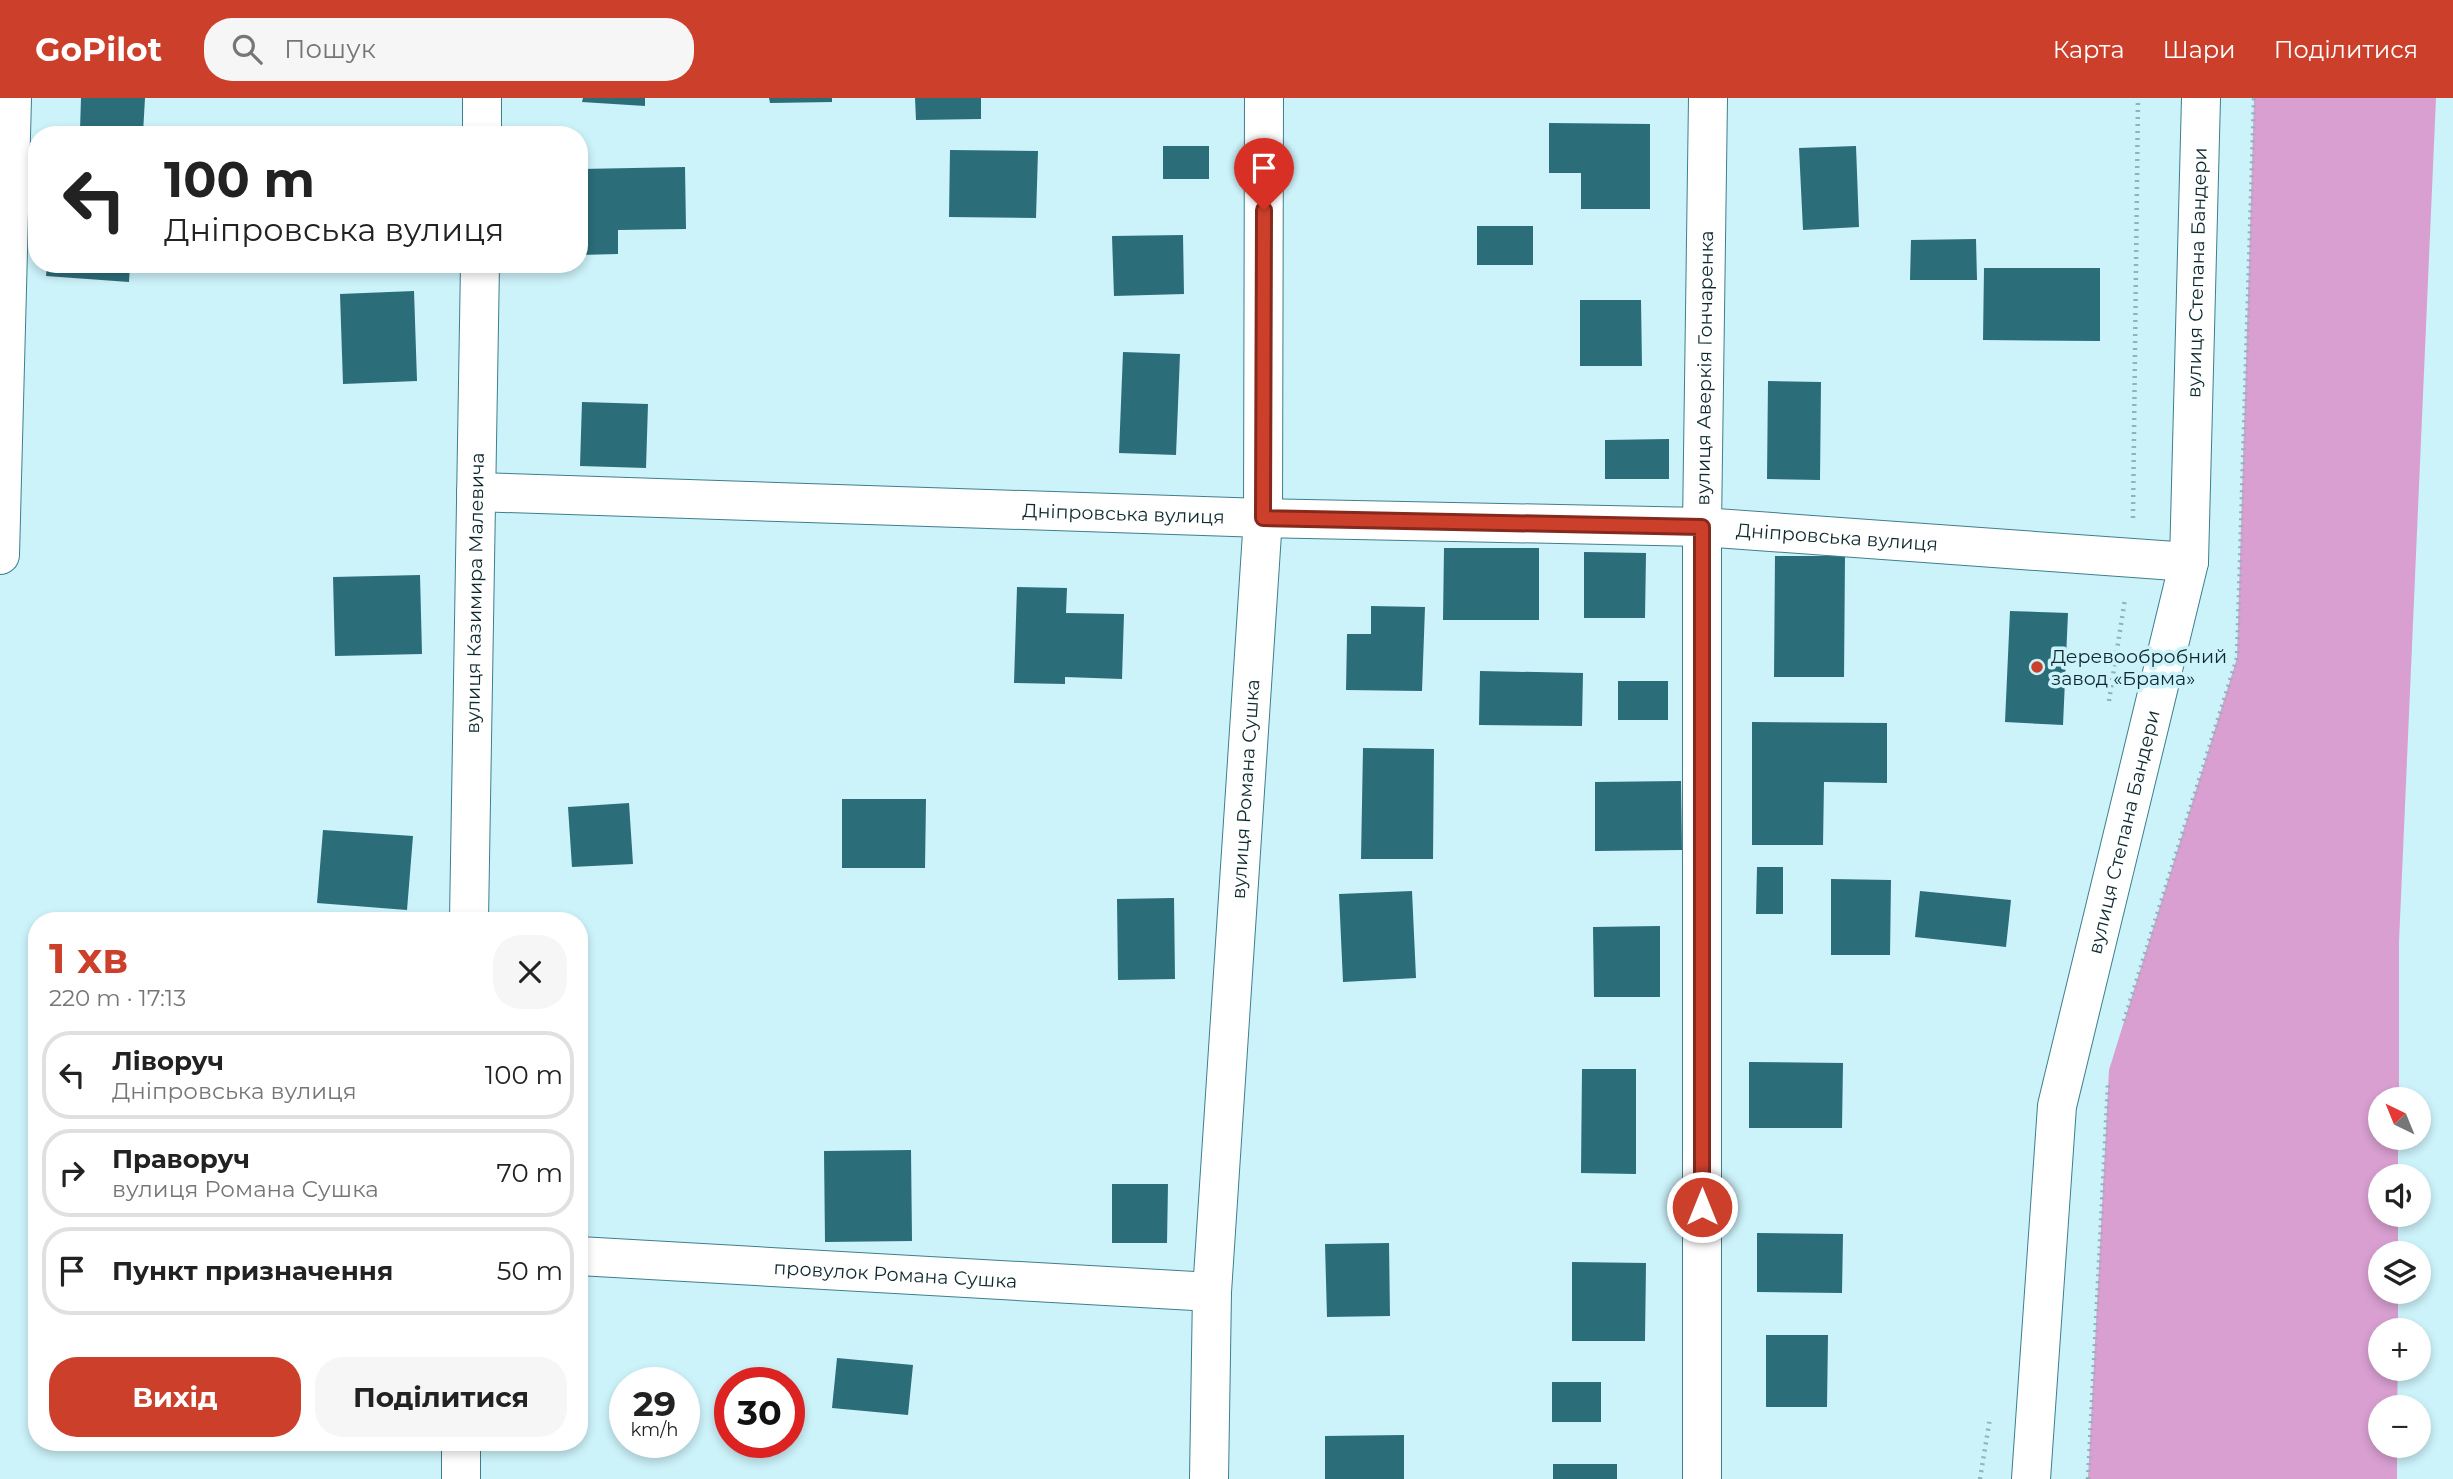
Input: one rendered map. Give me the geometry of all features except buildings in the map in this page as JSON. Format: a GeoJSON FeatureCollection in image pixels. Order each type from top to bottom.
{"type":"FeatureCollection","features":[{"type":"Feature","properties":{"kind":"street"},"geometry":{"type":"LineString","coordinates":[[0,555],[12,98]]}},
{"type":"Feature","properties":{"kind":"street"},"geometry":{"type":"LineString","coordinates":[[482,98],[482,126]]}},
{"type":"Feature","properties":{"kind":"street","name":"вулиця Романа Сушка"},"geometry":{"type":"LineString","coordinates":[[1209,1479],[1212,1292],[1263,518],[1264,98]]}},
{"type":"Feature","properties":{"kind":"street","name":"вулиця Аверкія Гончаренка"},"geometry":{"type":"LineString","coordinates":[[1702,1479],[1702,527],[1707,98]]}},
{"type":"Feature","properties":{"kind":"street","name":"вулиця Степана Бандери"},"geometry":{"type":"LineString","coordinates":[[2031,1479],[2057,1106],[2189,562],[2201,98]]}},
{"type":"Feature","properties":{"kind":"street","name":"вулиця Казимира Малевича"},"geometry":{"type":"LineString","coordinates":[[470,912],[480,273]]}},
{"type":"Feature","properties":{"kind":"street","name":"Дніпровська вулиця"},"geometry":{"type":"LineString","coordinates":[[476,492],[1263,518],[1702,527],[2189,562]]}},
{"type":"Feature","properties":{"kind":"street","name":"провулок Романа Сушка"},"geometry":{"type":"LineString","coordinates":[[588,1257],[1212,1292]]}},
{"type":"Feature","properties":{"kind":"street"},"geometry":{"type":"LineString","coordinates":[[461,1451],[461,1479]]}},
{"type":"Feature","properties":{"kind":"path"},"geometry":{"type":"LineString","coordinates":[[2107,710],[2132,559],[2138,98]]}},
{"type":"Feature","properties":{"kind":"path"},"geometry":{"type":"LineString","coordinates":[[1980,1479],[1991,1410]]}},
{"type":"Feature","properties":{"kind":"shaded area"},"geometry":{"type":"Polygon","coordinates":[[[2254,98],[2436,98],[2399,942],[2399,1087],[2368,1087],[2368,1150],[2398,1150],[2398,1164],[2368,1164],[2368,1227],[2398,1227],[2398,1241],[2368,1241],[2368,1304],[2398,1304],[2398,1318],[2368,1318],[2368,1381],[2398,1381],[2397,1395],[2368,1395],[2368,1458],[2397,1458],[2397,1479],[2088,1479],[2109,1070],[2237,658],[2254,98]]]}},
{"type":"Feature","properties":{"kind":"place","name":"Деревообробний завод «Брама»"},"geometry":{"type":"Point","coordinates":[2037,667]}},
{"type":"Feature","properties":{"kind":"route"},"geometry":{"type":"LineString","coordinates":[[1264,210],[1263,518],[1702,527],[1702,1207]]}}]}
